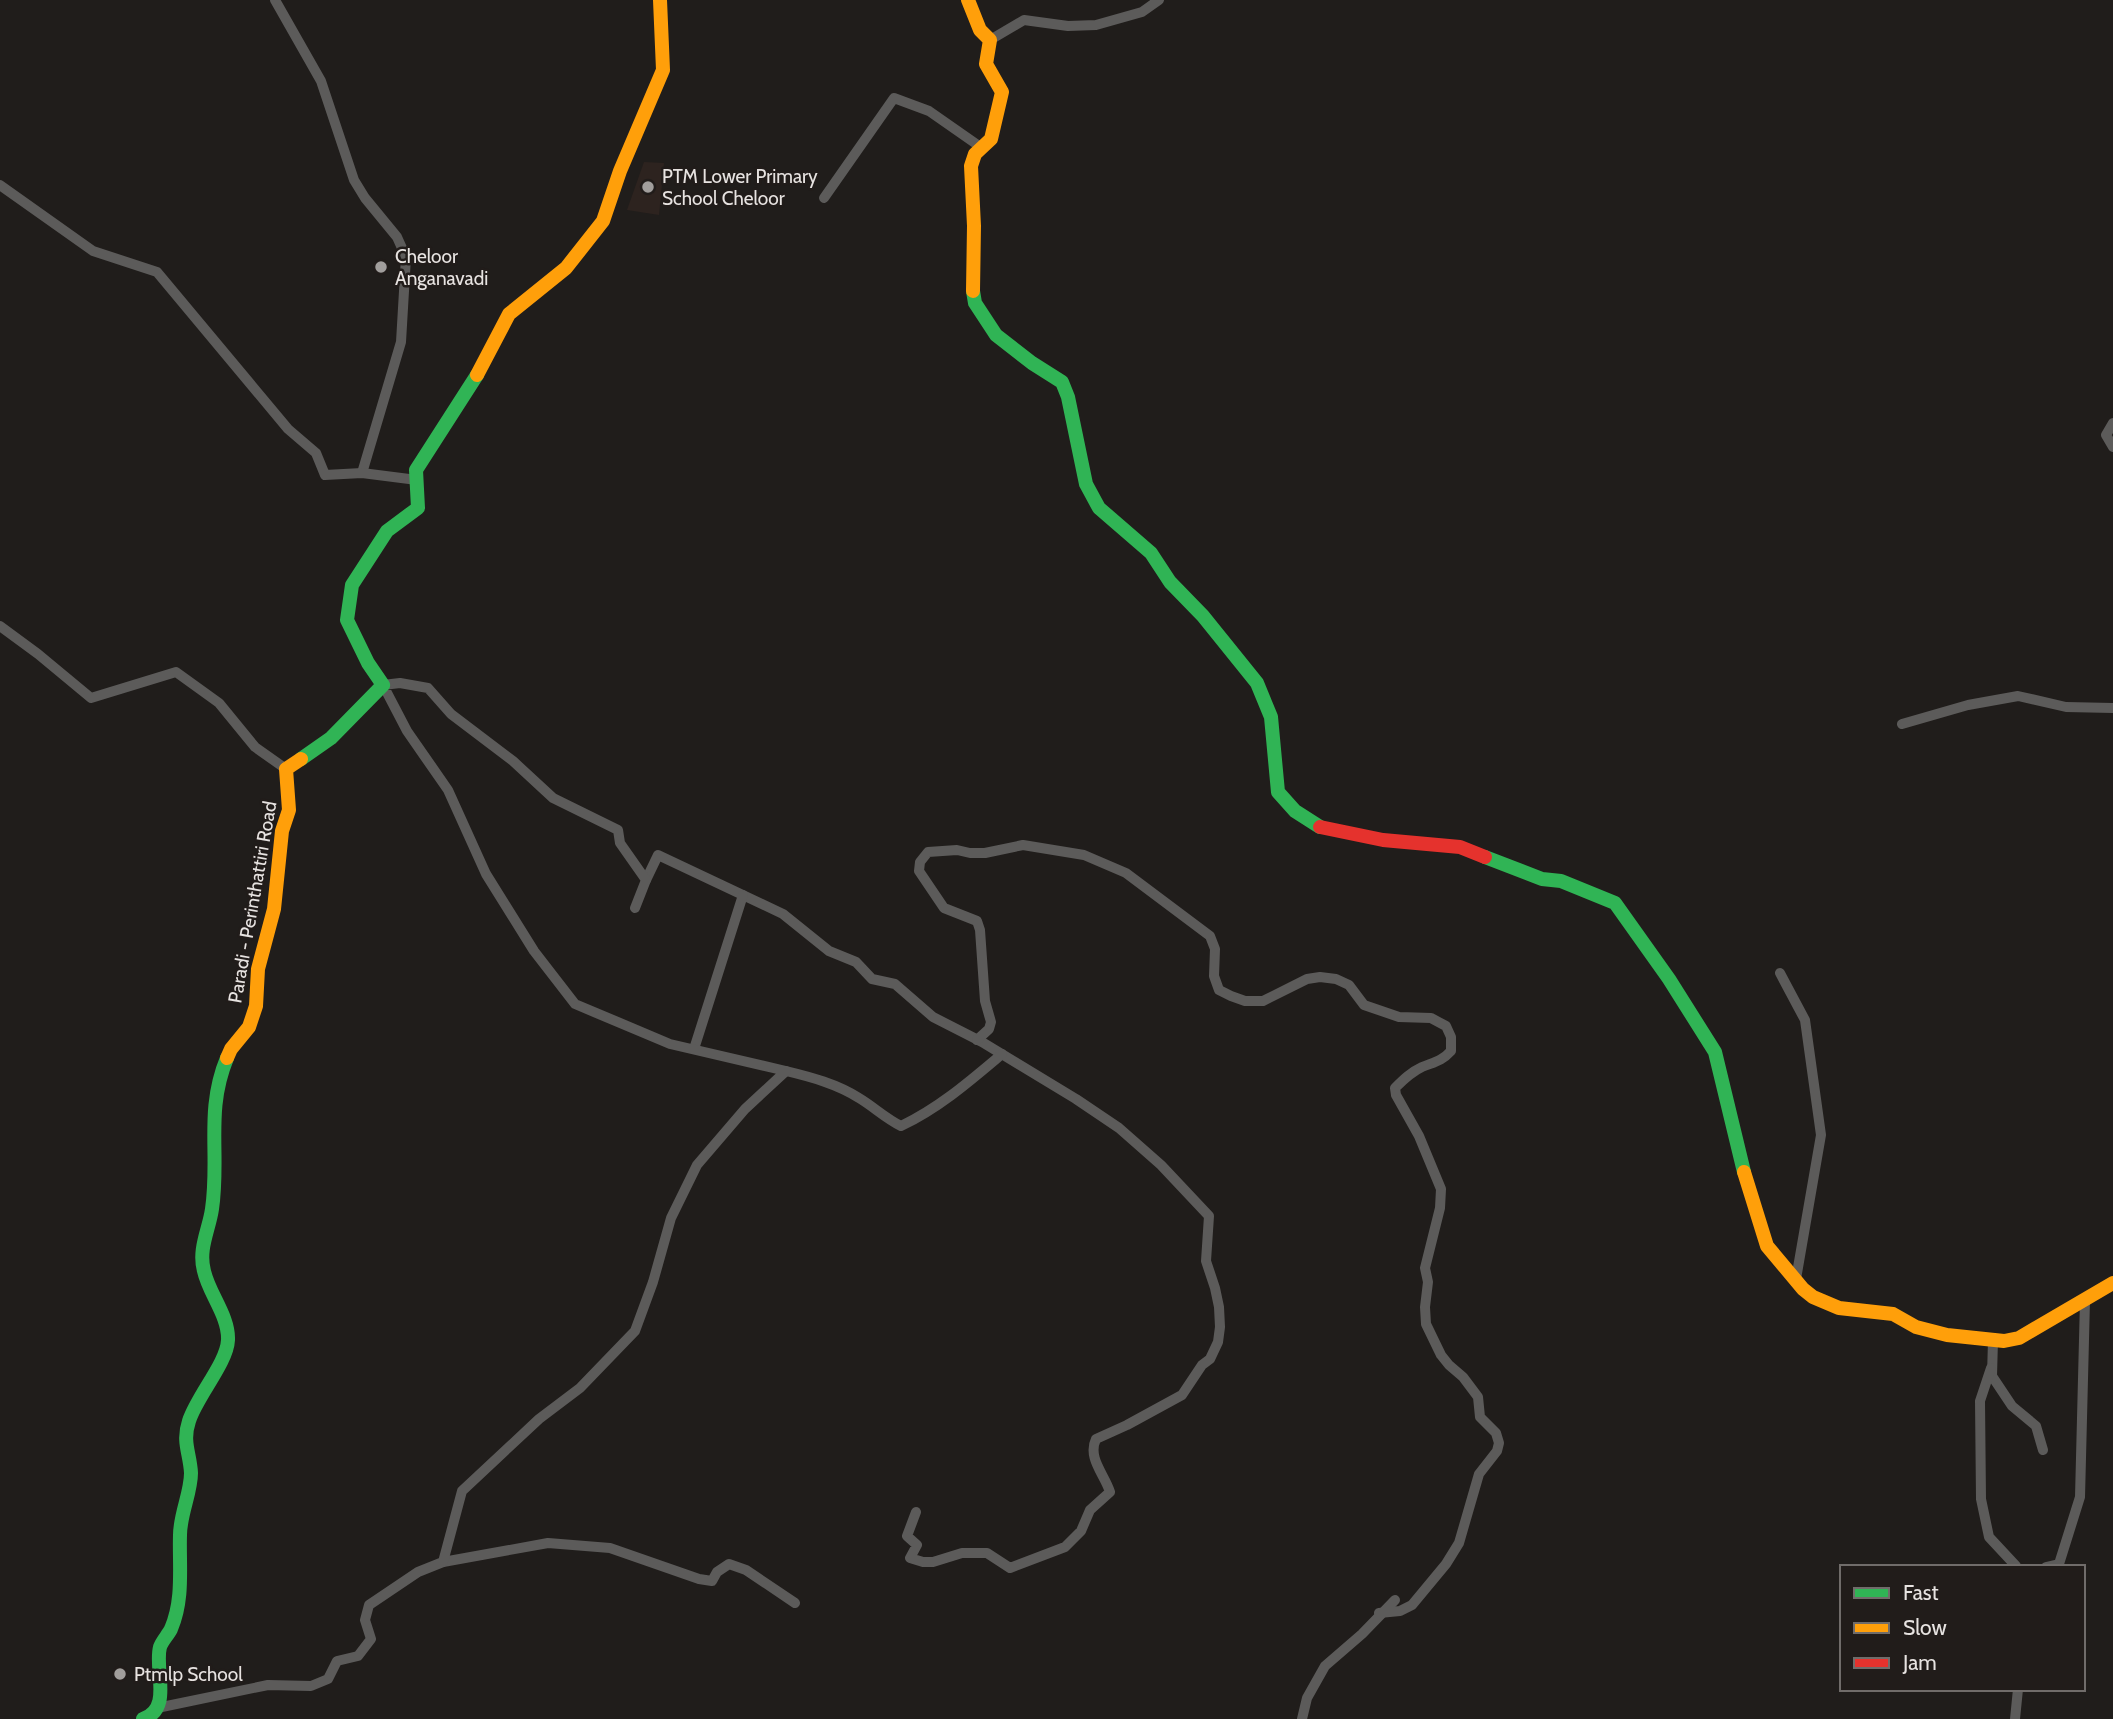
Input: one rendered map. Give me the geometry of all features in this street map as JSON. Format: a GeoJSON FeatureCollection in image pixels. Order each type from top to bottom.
{"type":"FeatureCollection","features":[{"type":"Feature","properties":{"kind":"street"},"geometry":{"type":"LineString","coordinates":[[275,0],[321,81],[354,180],[397,237],[406,257],[401,342],[362,472]]}},
{"type":"Feature","properties":{"kind":"street"},"geometry":{"type":"LineString","coordinates":[[660,0],[663,70],[620,170],[603,221],[566,268],[509,314],[474,381],[416,470],[418,508],[387,531],[352,585],[347,620],[407,731],[448,790],[486,874],[534,951],[575,1004],[670,1044],[818,1078],[901,1126],[920,1117],[959,1090],[1002,1054]]}},
{"type":"Feature","properties":{"kind":"street"},"geometry":{"type":"LineString","coordinates":[[968,0],[980,30],[990,40]]}},
{"type":"Feature","properties":{"kind":"street"},"geometry":{"type":"LineString","coordinates":[[990,40],[1024,20],[1068,26],[1096,25],[1142,12],[1159,0]]}},
{"type":"Feature","properties":{"kind":"street"},"geometry":{"type":"LineString","coordinates":[[990,40],[986,64],[1002,92],[991,138],[975,154],[971,166],[974,226],[972,287],[975,303],[996,335],[1062,382],[1068,397],[1086,484],[1099,508],[1151,553],[1170,582],[1203,616],[1257,683],[1271,717],[1278,792],[1295,811],[1318,826],[1383,839],[1460,847],[1533,876],[1561,881],[1615,903],[1670,979],[1715,1052],[1745,1178],[1767,1246],[1812,1297],[1839,1308],[1893,1314],[1916,1327],[1947,1335],[2004,1341],[2019,1338],[2113,1283]]}},
{"type":"Feature","properties":{"kind":"street"},"geometry":{"type":"LineString","coordinates":[[824,198],[894,98],[929,111],[982,148]]}},
{"type":"Feature","properties":{"kind":"street"},"geometry":{"type":"LineString","coordinates":[[0,186],[93,251],[157,272],[288,429],[316,453],[326,475],[362,472],[417,480]]}},
{"type":"Feature","properties":{"kind":"street"},"geometry":{"type":"LineString","coordinates":[[2113,423],[2106,435],[2113,447]]}},
{"type":"Feature","properties":{"kind":"street"},"geometry":{"type":"LineString","coordinates":[[0,626],[38,653],[91,698],[176,672],[219,703],[255,747],[286,769],[331,738],[383,685],[401,683],[428,688],[451,714],[513,761],[553,798],[618,830],[621,842],[646,880]]}},
{"type":"Feature","properties":{"kind":"street"},"geometry":{"type":"LineString","coordinates":[[1902,724],[1968,705],[2018,696],[2066,707],[2113,708]]}},
{"type":"Feature","properties":{"kind":"street","name":"Paradi - Perinthattiri Road"},"geometry":{"type":"LineString","coordinates":[[157,1708],[160,1697],[160,1648],[171,1629],[179,1594],[180,1532],[191,1473],[185,1444],[188,1423],[196,1402],[228,1344],[228,1330],[203,1270],[204,1242],[212,1212],[216,1171],[213,1131],[215,1095],[220,1073],[231,1049],[249,1027],[256,1006],[258,969],[274,909],[282,831],[290,801],[286,769]]}},
{"type":"Feature","properties":{"kind":"street"},"geometry":{"type":"LineString","coordinates":[[977,1040],[989,1029],[991,1022],[985,1001],[980,930],[977,921],[944,908],[919,871],[922,858],[928,852],[939,849],[985,853],[1023,845],[1084,855],[1108,863],[1126,873],[1210,936],[1215,949],[1214,976],[1220,990],[1245,1001],[1263,1001],[1307,979],[1320,977],[1336,979],[1349,985],[1364,1005],[1399,1017],[1431,1018],[1446,1026],[1451,1037],[1451,1051],[1443,1060],[1408,1075],[1395,1088],[1441,1189],[1440,1208],[1425,1268],[1428,1282],[1426,1324],[1441,1355],[1479,1397],[1480,1417],[1496,1433],[1499,1443],[1497,1451],[1479,1475],[1459,1543],[1446,1564],[1412,1605],[1400,1611],[1380,1613]]}},
{"type":"Feature","properties":{"kind":"street"},"geometry":{"type":"LineString","coordinates":[[635,908],[657,855],[783,914],[829,951],[856,962],[872,979],[895,984],[933,1017],[1002,1054],[1119,1128],[1161,1165],[1209,1216],[1206,1261],[1219,1307],[1218,1342],[1210,1359],[1202,1365],[1182,1395],[1096,1439],[1092,1447],[1095,1461],[1110,1492],[1090,1510],[1081,1531],[1065,1547],[1010,1568],[987,1553],[962,1553],[933,1562],[923,1562],[910,1558],[917,1545],[906,1536],[916,1512]]}},
{"type":"Feature","properties":{"kind":"street"},"geometry":{"type":"LineString","coordinates":[[694,1049],[743,895]]}},
{"type":"Feature","properties":{"kind":"street"},"geometry":{"type":"LineString","coordinates":[[1780,973],[1805,1020],[1821,1135],[1796,1279]]}},
{"type":"Feature","properties":{"kind":"street"},"geometry":{"type":"LineString","coordinates":[[443,1562],[462,1491],[539,1419],[580,1388],[635,1331],[671,1219],[697,1164],[744,1109],[786,1071]]}},
{"type":"Feature","properties":{"kind":"street"},"geometry":{"type":"LineString","coordinates":[[2055,1565],[2059,1564],[2080,1496],[2085,1300]]}},
{"type":"Feature","properties":{"kind":"street"},"geometry":{"type":"LineString","coordinates":[[1993,1340],[1992,1376],[2012,1406],[2035,1426],[2043,1450]]}},
{"type":"Feature","properties":{"kind":"street"},"geometry":{"type":"LineString","coordinates":[[1992,1368],[1980,1401],[1981,1499],[1989,1537],[2018,1565]]}},
{"type":"Feature","properties":{"kind":"street"},"geometry":{"type":"LineString","coordinates":[[143,1719],[149,1717],[157,1708],[268,1685],[311,1686],[328,1679],[337,1661],[358,1656],[371,1639],[365,1620],[369,1605],[418,1572],[443,1562],[548,1543],[610,1548],[712,1581],[717,1572],[729,1564],[746,1570],[795,1603]]}},
{"type":"Feature","properties":{"kind":"street"},"geometry":{"type":"LineString","coordinates":[[1302,1719],[1307,1698],[1325,1666],[1395,1600]]}},
{"type":"Feature","properties":{"kind":"street"},"geometry":{"type":"LineString","coordinates":[[2015,1719],[2018,1691]]}},
{"type":"Feature","properties":{"kind":"shaded area","name":"PTM Lower Primary School Cheloor"},"geometry":{"type":"Polygon","coordinates":[[[644,162],[664,163],[659,215],[627,210],[644,162]]]}},
{"type":"Feature","properties":{"kind":"traffic: fast"},"geometry":{"type":"LineString","coordinates":[[973,291],[975,303],[996,335],[1062,382],[1068,397],[1086,484],[1099,508],[1151,553],[1170,582],[1203,616],[1257,683],[1271,717],[1278,792],[1295,811],[1320,827]]}},
{"type":"Feature","properties":{"kind":"traffic: fast"},"geometry":{"type":"LineString","coordinates":[[301,759],[331,738],[383,685],[368,663],[347,620],[352,585],[387,531],[418,508],[416,470],[477,375]]}},
{"type":"Feature","properties":{"kind":"traffic: fast"},"geometry":{"type":"LineString","coordinates":[[1485,857],[1542,879],[1561,881],[1615,903],[1669,979],[1715,1052],[1744,1172]]}},
{"type":"Feature","properties":{"kind":"traffic: fast"},"geometry":{"type":"LineString","coordinates":[[143,1719],[152,1714],[160,1698],[160,1647],[171,1629],[178,1606],[180,1527],[191,1473],[186,1441],[187,1428],[193,1411],[223,1359],[228,1340],[225,1322],[202,1263],[214,1189],[216,1096],[227,1058]]}},
{"type":"Feature","properties":{"kind":"traffic: slow"},"geometry":{"type":"LineString","coordinates":[[477,375],[509,314],[566,268],[603,221],[620,171],[663,70],[660,0]]}},
{"type":"Feature","properties":{"kind":"traffic: slow"},"geometry":{"type":"LineString","coordinates":[[968,0],[980,30],[990,40],[986,64],[1002,92],[991,139],[975,154],[971,166],[973,291]]}},
{"type":"Feature","properties":{"kind":"traffic: slow"},"geometry":{"type":"LineString","coordinates":[[227,1058],[249,1027],[256,1006],[258,969],[274,909],[282,831],[289,810],[286,769],[301,759]]}},
{"type":"Feature","properties":{"kind":"traffic: slow"},"geometry":{"type":"LineString","coordinates":[[1744,1172],[1767,1246],[1803,1289],[1813,1297],[1839,1308],[1893,1314],[1916,1327],[1947,1335],[2004,1341],[2019,1338],[2113,1283]]}},
{"type":"Feature","properties":{"kind":"traffic: jam"},"geometry":{"type":"LineString","coordinates":[[1320,827],[1383,840],[1460,847],[1485,857]]}},
{"type":"Feature","properties":{"kind":"place","name":"PTM Lower Primary School Cheloor"},"geometry":{"type":"Point","coordinates":[648,187]}},
{"type":"Feature","properties":{"kind":"place","name":"Cheloor Anganavadi"},"geometry":{"type":"Point","coordinates":[381,267]}},
{"type":"Feature","properties":{"kind":"place","name":"Ptmlp School"},"geometry":{"type":"Point","coordinates":[120,1674]}}]}
